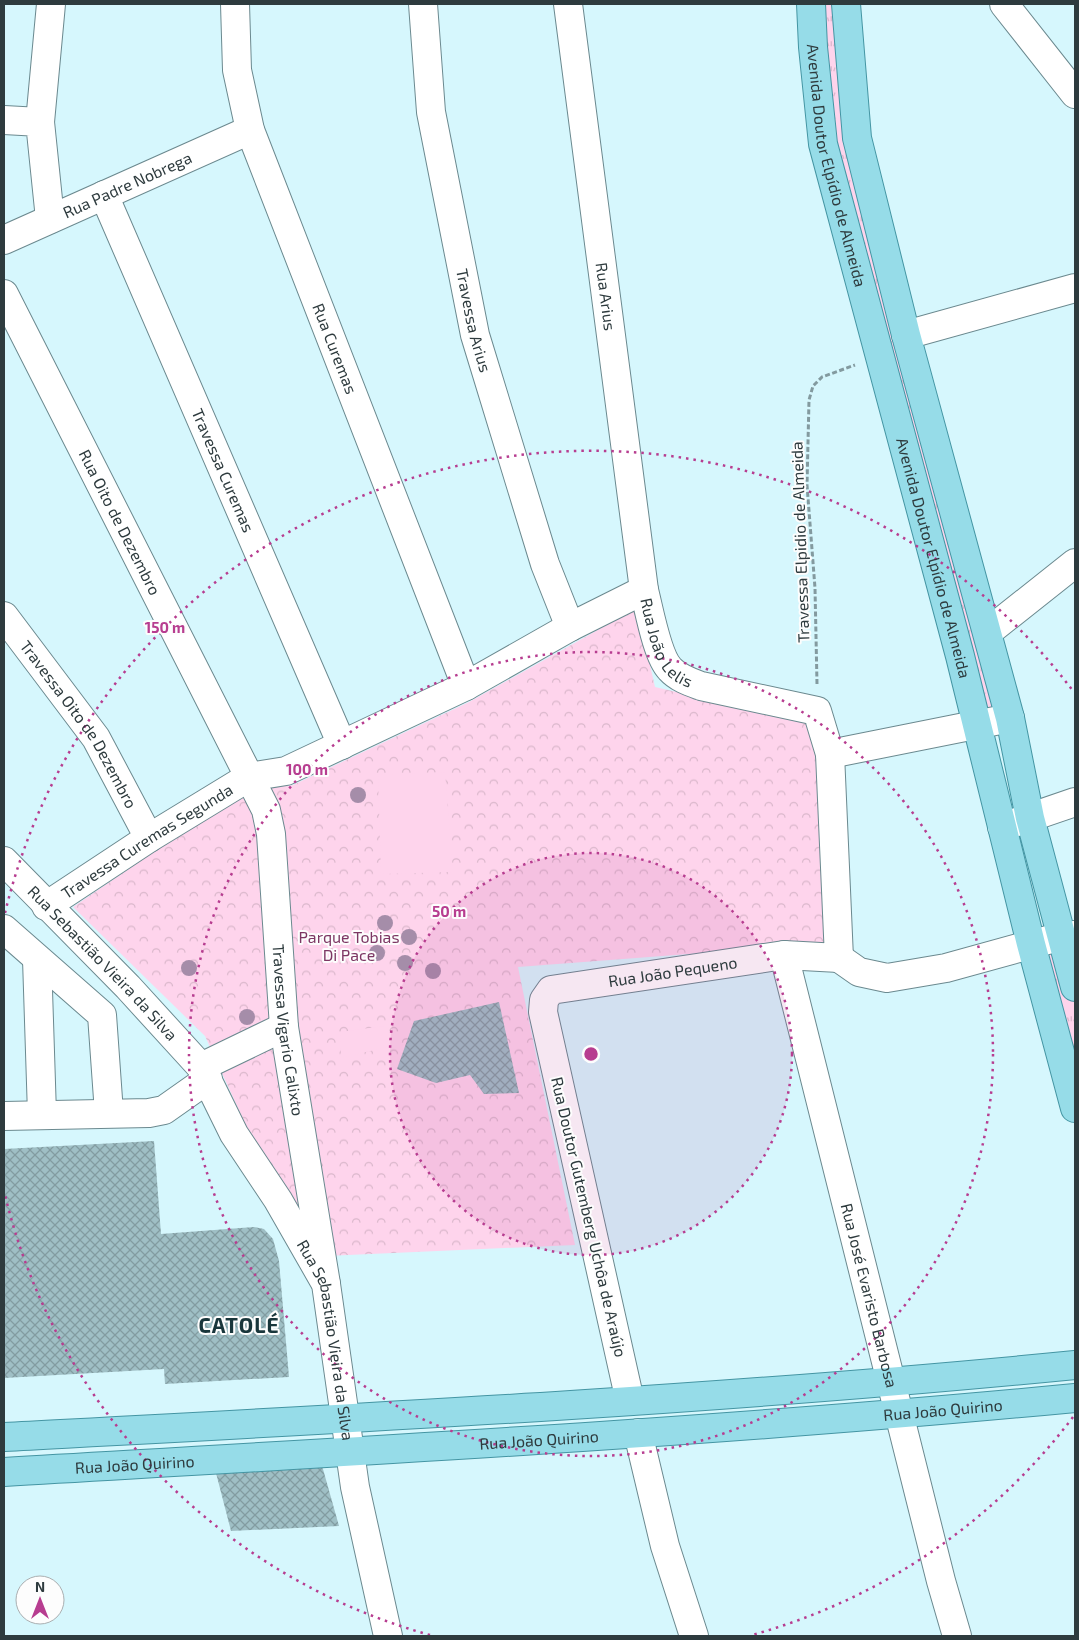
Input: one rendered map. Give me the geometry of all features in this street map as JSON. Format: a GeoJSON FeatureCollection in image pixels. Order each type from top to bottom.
{"type":"FeatureCollection","features":[{"type":"Feature","properties":{"kind":"main road","name":"Avenida Doutor Elpídio de Almeida"},"geometry":{"type":"LineString","coordinates":[[811,4],[813,47],[823,144],[977,724],[1031,944],[1075,1108]]}},
{"type":"Feature","properties":{"kind":"main road","name":"Avenida Doutor Elpídio de Almeida"},"geometry":{"type":"LineString","coordinates":[[846,4],[857,138],[906,335],[1010,718],[1030,818],[1068,936],[1075,987]]}},
{"type":"Feature","properties":{"kind":"main road","name":"Rua João Quirino"},"geometry":{"type":"LineString","coordinates":[[4,1437],[345,1419],[630,1401],[892,1383],[1075,1365]]}},
{"type":"Feature","properties":{"kind":"main road","name":"Rua João Quirino"},"geometry":{"type":"LineString","coordinates":[[4,1472],[350,1452],[900,1415],[1075,1398]]}},
{"type":"Feature","properties":{"kind":"street"},"geometry":{"type":"LineString","coordinates":[[50,219],[40,122],[52,4]]}},
{"type":"Feature","properties":{"kind":"street","name":"Rua Curemas"},"geometry":{"type":"LineString","coordinates":[[235,4],[237,70],[250,130],[466,686]]}},
{"type":"Feature","properties":{"kind":"street","name":"Travessa Arius"},"geometry":{"type":"LineString","coordinates":[[423,4],[431,112],[475,335],[545,564],[570,627]]}},
{"type":"Feature","properties":{"kind":"street","name":"Rua Arius"},"geometry":{"type":"LineString","coordinates":[[568,4],[644,590]]}},
{"type":"Feature","properties":{"kind":"street"},"geometry":{"type":"LineString","coordinates":[[1004,4],[1075,94]]}},
{"type":"Feature","properties":{"kind":"street"},"geometry":{"type":"LineString","coordinates":[[4,120],[40,122]]}},
{"type":"Feature","properties":{"kind":"street","name":"Rua Padre Nobrega"},"geometry":{"type":"LineString","coordinates":[[4,240],[250,130]]}},
{"type":"Feature","properties":{"kind":"street","name":"Travessa Curemas"},"geometry":{"type":"LineString","coordinates":[[104,195],[342,745]]}},
{"type":"Feature","properties":{"kind":"street"},"geometry":{"type":"LineString","coordinates":[[906,335],[1075,288]]}},
{"type":"Feature","properties":{"kind":"street","name":"Rua Oito de Dezembro"},"geometry":{"type":"LineString","coordinates":[[4,294],[249,777]]}},
{"type":"Feature","properties":{"kind":"street"},"geometry":{"type":"LineString","coordinates":[[988,632],[1075,563]]}},
{"type":"Feature","properties":{"kind":"street","name":"Rua João Lelis"},"geometry":{"type":"LineString","coordinates":[[249,777],[286,771],[342,745],[466,686],[570,627],[644,590],[658,645],[669,668],[683,679],[700,686],[817,711]]}},
{"type":"Feature","properties":{"kind":"street","name":"Travessa Oito de Dezembro"},"geometry":{"type":"LineString","coordinates":[[4,616],[96,738],[149,838]]}},
{"type":"Feature","properties":{"kind":"street"},"geometry":{"type":"LineString","coordinates":[[817,711],[830,754],[839,958],[858,972],[886,978],[946,968],[1031,944],[1068,936]]}},
{"type":"Feature","properties":{"kind":"street"},"geometry":{"type":"LineString","coordinates":[[830,754],[1010,718]]}},
{"type":"Feature","properties":{"kind":"street","name":"Travessa Curemas Segunda"},"geometry":{"type":"LineString","coordinates":[[46,906],[149,838],[249,777]]}},
{"type":"Feature","properties":{"kind":"street","name":"Travessa Vigario Calixto"},"geometry":{"type":"LineString","coordinates":[[249,777],[266,810],[270,834],[284,1027],[326,1284]]}},
{"type":"Feature","properties":{"kind":"street"},"geometry":{"type":"LineString","coordinates":[[1002,827],[1075,802]]}},
{"type":"Feature","properties":{"kind":"street","name":"Rua Sebastião Vieira da Silva"},"geometry":{"type":"LineString","coordinates":[[4,861],[46,906],[128,987],[204,1073],[234,1134],[278,1200],[326,1284],[350,1452],[388,1636]]}},
{"type":"Feature","properties":{"kind":"street"},"geometry":{"type":"LineString","coordinates":[[4,929],[102,1015],[109,1114]]}},
{"type":"Feature","properties":{"kind":"street","name":"Rua João Pequeno"},"geometry":{"type":"LineString","coordinates":[[547,1032],[543,1012],[544,1000],[550,990],[784,955],[839,958]]}},
{"type":"Feature","properties":{"kind":"street","name":"Rua José Evaristo Barbosa"},"geometry":{"type":"LineString","coordinates":[[784,955],[957,1636]]}},
{"type":"Feature","properties":{"kind":"street"},"geometry":{"type":"LineString","coordinates":[[37,959],[42,1114]]}},
{"type":"Feature","properties":{"kind":"street"},"geometry":{"type":"LineString","coordinates":[[4,1116],[149,1113],[164,1110],[204,1073],[284,1027]]}},
{"type":"Feature","properties":{"kind":"street","name":"Rua Doutor Gutemberg Uchôa de Araújo"},"geometry":{"type":"LineString","coordinates":[[547,1032],[630,1401]]}},
{"type":"Feature","properties":{"kind":"street"},"geometry":{"type":"LineString","coordinates":[[638,1433],[665,1546],[694,1636]]}},
{"type":"Feature","properties":{"kind":"path","name":"Travessa Elpidio de Almeida"},"geometry":{"type":"LineString","coordinates":[[817,711],[815,588],[807,485],[809,400],[813,386],[822,377],[879,357]]}},
{"type":"Feature","properties":{"kind":"green space"},"geometry":{"type":"Polygon","coordinates":[[[817,4],[842,4],[851,138],[1001,714],[980,717],[830,141],[817,4]]]}},
{"type":"Feature","properties":{"kind":"green space","name":"Parque Tobias Di Pace"},"geometry":{"type":"Polygon","coordinates":[[[637,608],[655,687],[808,722],[823,755],[831,948],[781,947],[518,967],[575,1245],[326,1256],[252,1139],[205,1036],[73,907],[246,789],[293,785],[469,702],[637,608]]]}},
{"type":"Feature","properties":{"kind":"green space"},"geometry":{"type":"Polygon","coordinates":[[[445,772],[453,872],[381,874],[378,775],[445,772]]]}},
{"type":"Feature","properties":{"kind":"green space"},"geometry":{"type":"Polygon","coordinates":[[[1060,940],[1075,1001],[1075,1095],[1040,961],[1060,940]]]}},
{"type":"Feature","properties":{"kind":"green space"},"geometry":{"type":"Polygon","coordinates":[[[384,1026],[391,1046],[341,1058],[340,1032],[384,1026]]]}},
{"type":"Feature","properties":{"kind":"building"},"geometry":{"type":"Polygon","coordinates":[[[499,1002],[519,1093],[484,1094],[470,1075],[436,1083],[397,1069],[414,1021],[499,1002]]]}},
{"type":"Feature","properties":{"kind":"building"},"geometry":{"type":"Polygon","coordinates":[[[154,1141],[161,1234],[254,1227],[264,1229],[273,1239],[279,1261],[289,1377],[165,1384],[164,1369],[4,1378],[4,1149],[154,1141]]]}},
{"type":"Feature","properties":{"kind":"building"},"geometry":{"type":"Polygon","coordinates":[[[321,1462],[339,1526],[231,1531],[216,1473],[321,1462]]]}},
{"type":"Feature","properties":{"kind":"district","name":"CATOLÉ"},"geometry":{"type":"Point","coordinates":[239,1326]}}]}
